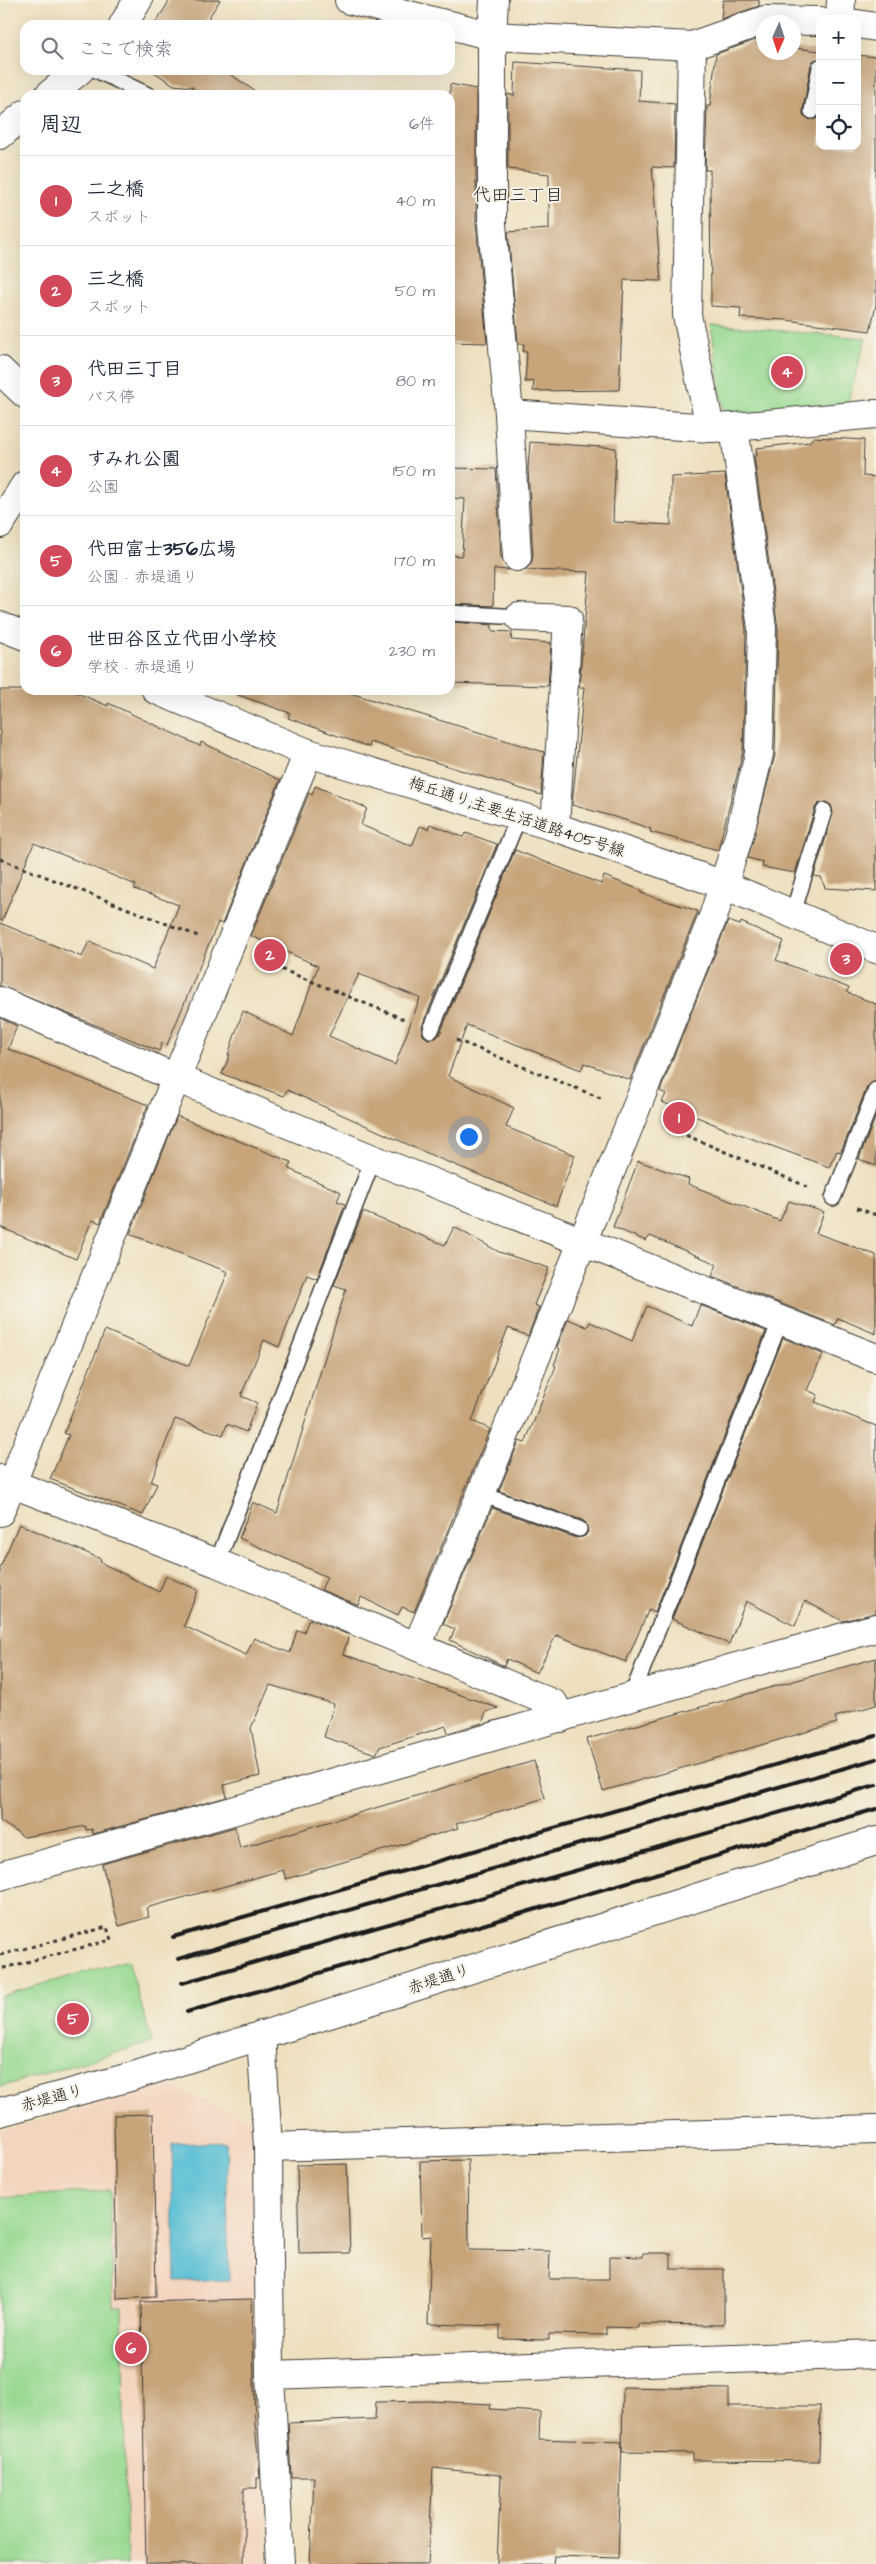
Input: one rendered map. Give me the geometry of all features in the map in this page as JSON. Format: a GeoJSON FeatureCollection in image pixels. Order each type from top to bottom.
{"type":"FeatureCollection","features":[{"type":"Feature","properties":{"kind":"street"},"geometry":{"type":"LineString","coordinates":[[126,20],[138,0]]}},
{"type":"Feature","properties":{"kind":"street"},"geometry":{"type":"LineString","coordinates":[[349,0],[429,20]]}},
{"type":"Feature","properties":{"kind":"street"},"geometry":{"type":"LineString","coordinates":[[494,0],[492,36],[492,224],[509,414],[517,557]]}},
{"type":"Feature","properties":{"kind":"street"},"geometry":{"type":"LineString","coordinates":[[840,15],[841,0]]}},
{"type":"Feature","properties":{"kind":"street"},"geometry":{"type":"LineString","coordinates":[[455,27],[492,36],[692,46],[765,20],[816,21]]}},
{"type":"Feature","properties":{"kind":"street"},"geometry":{"type":"LineString","coordinates":[[861,25],[876,27]]}},
{"type":"Feature","properties":{"kind":"street"},"geometry":{"type":"LineString","coordinates":[[417,1646],[481,1494],[724,885],[759,754],[762,628],[722,428],[687,315],[692,46]]}},
{"type":"Feature","properties":{"kind":"street"},"geometry":{"type":"LineString","coordinates":[[55,90],[74,75]]}},
{"type":"Feature","properties":{"kind":"street"},"geometry":{"type":"LineString","coordinates":[[0,135],[20,118]]}},
{"type":"Feature","properties":{"kind":"street"},"geometry":{"type":"LineString","coordinates":[[0,370],[20,389]]}},
{"type":"Feature","properties":{"kind":"street"},"geometry":{"type":"LineString","coordinates":[[509,414],[722,428],[876,414]]}},
{"type":"Feature","properties":{"kind":"street"},"geometry":{"type":"LineString","coordinates":[[0,524],[20,493]]}},
{"type":"Feature","properties":{"kind":"street"},"geometry":{"type":"LineString","coordinates":[[519,617],[568,619],[555,828]]}},
{"type":"Feature","properties":{"kind":"street"},"geometry":{"type":"LineString","coordinates":[[0,626],[20,634]]}},
{"type":"Feature","properties":{"kind":"street","name":"梅丘通り;主要生活道路405号線"},"geometry":{"type":"LineString","coordinates":[[168,695],[308,753],[519,816],[724,885],[876,949]]}},
{"type":"Feature","properties":{"kind":"street"},"geometry":{"type":"LineString","coordinates":[[0,1512],[5,1481],[176,1078],[308,753]]}},
{"type":"Feature","properties":{"kind":"street"},"geometry":{"type":"LineString","coordinates":[[0,1001],[176,1078],[373,1159],[876,1358]]}},
{"type":"Feature","properties":{"kind":"street"},"geometry":{"type":"LineString","coordinates":[[5,1481],[217,1563],[554,1704],[561,1718]]}},
{"type":"Feature","properties":{"kind":"street"},"geometry":{"type":"LineString","coordinates":[[0,1876],[561,1718],[632,1695],[876,1628]]}},
{"type":"Feature","properties":{"kind":"street","name":"赤堤通り"},"geometry":{"type":"LineString","coordinates":[[0,2112],[130,2078],[876,1841]]}},
{"type":"Feature","properties":{"kind":"street"},"geometry":{"type":"LineString","coordinates":[[261,2036],[268,2147],[270,2374],[280,2564]]}},
{"type":"Feature","properties":{"kind":"street"},"geometry":{"type":"LineString","coordinates":[[268,2147],[876,2129]]}},
{"type":"Feature","properties":{"kind":"street"},"geometry":{"type":"LineString","coordinates":[[270,2374],[876,2354]]}},
{"type":"Feature","properties":{"kind":"lane"},"geometry":{"type":"LineString","coordinates":[[106,75],[138,90]]}},
{"type":"Feature","properties":{"kind":"lane"},"geometry":{"type":"LineString","coordinates":[[812,111],[816,88]]}},
{"type":"Feature","properties":{"kind":"lane"},"geometry":{"type":"LineString","coordinates":[[455,613],[519,617]]}},
{"type":"Feature","properties":{"kind":"lane"},"geometry":{"type":"LineString","coordinates":[[793,913],[824,811]]}},
{"type":"Feature","properties":{"kind":"lane"},"geometry":{"type":"LineString","coordinates":[[431,1030],[519,816]]}},
{"type":"Feature","properties":{"kind":"lane"},"geometry":{"type":"LineString","coordinates":[[833,1198],[876,1090]]}},
{"type":"Feature","properties":{"kind":"lane"},"geometry":{"type":"LineString","coordinates":[[217,1563],[373,1159]]}},
{"type":"Feature","properties":{"kind":"lane"},"geometry":{"type":"LineString","coordinates":[[632,1695],[781,1319]]}},
{"type":"Feature","properties":{"kind":"lane"},"geometry":{"type":"LineString","coordinates":[[481,1494],[579,1529]]}},
{"type":"Feature","properties":{"kind":"path"},"geometry":{"type":"LineString","coordinates":[[0,1955],[107,1927],[111,1940],[0,1969]]}},
{"type":"Feature","properties":{"kind":"shaded area"},"geometry":{"type":"Polygon","coordinates":[[[166,2084],[255,2122],[267,2564],[0,2564],[0,2132],[166,2084]]]}},
{"type":"Feature","properties":{"kind":"green space"},"geometry":{"type":"Polygon","coordinates":[[[711,325],[866,338],[847,406],[725,421],[711,325]]]}},
{"type":"Feature","properties":{"kind":"green space"},"geometry":{"type":"Polygon","coordinates":[[[128,1960],[152,2042],[0,2087],[0,1996],[128,1960]]]}},
{"type":"Feature","properties":{"kind":"green space"},"geometry":{"type":"Polygon","coordinates":[[[110,2190],[113,2307],[122,2307],[127,2564],[0,2564],[0,2198],[110,2190]]]}},
{"type":"Feature","properties":{"kind":"water"},"geometry":{"type":"Polygon","coordinates":[[[226,2142],[229,2280],[175,2281],[172,2144],[226,2142]]]}},
{"type":"Feature","properties":{"kind":"building"},"geometry":{"type":"Polygon","coordinates":[[[170,0],[220,0],[207,20],[157,20],[170,0]]]}},
{"type":"Feature","properties":{"kind":"building"},"geometry":{"type":"Polygon","coordinates":[[[723,0],[759,0],[759,6],[721,19],[723,0]]]}},
{"type":"Feature","properties":{"kind":"building"},"geometry":{"type":"Polygon","coordinates":[[[756,40],[756,60],[801,60],[801,49],[816,51],[816,60],[811,65],[803,115],[810,120],[816,118],[816,150],[861,150],[861,55],[876,57],[876,305],[870,331],[786,320],[740,318],[741,308],[711,306],[710,170],[705,170],[707,106],[710,106],[716,54],[756,40]]]}},
{"type":"Feature","properties":{"kind":"building"},"geometry":{"type":"Polygon","coordinates":[[[515,62],[640,70],[639,101],[675,104],[674,168],[652,167],[661,281],[624,280],[619,390],[533,391],[534,381],[525,382],[527,352],[523,352],[524,344],[518,344],[508,232],[549,229],[549,174],[508,169],[508,94],[514,96],[515,62]]]}},
{"type":"Feature","properties":{"kind":"building"},"geometry":{"type":"Polygon","coordinates":[[[159,75],[231,75],[254,90],[193,90],[193,87],[174,85],[159,75]]]}},
{"type":"Feature","properties":{"kind":"building"},"geometry":{"type":"Polygon","coordinates":[[[450,84],[476,89],[476,224],[487,343],[455,342],[455,90],[450,90],[450,84]]]}},
{"type":"Feature","properties":{"kind":"building"},"geometry":{"type":"Polygon","coordinates":[[[814,437],[864,440],[863,476],[876,477],[876,891],[825,888],[821,877],[814,876],[833,814],[831,805],[826,802],[818,804],[815,808],[795,873],[762,867],[763,862],[748,858],[775,755],[778,628],[754,456],[757,456],[756,448],[809,442],[814,437]]]}},
{"type":"Feature","properties":{"kind":"building"},"geometry":{"type":"Polygon","coordinates":[[[530,442],[616,448],[613,522],[671,525],[671,477],[725,474],[746,629],[743,752],[718,850],[650,832],[651,829],[625,820],[572,805],[584,687],[579,687],[589,572],[525,570],[531,564],[533,556],[528,469],[530,442]]]}},
{"type":"Feature","properties":{"kind":"building"},"geometry":{"type":"Polygon","coordinates":[[[455,468],[496,469],[501,558],[509,570],[494,569],[493,606],[455,604],[455,555],[462,556],[465,499],[455,498],[455,468]]]}},
{"type":"Feature","properties":{"kind":"building"},"geometry":{"type":"Polygon","coordinates":[[[455,622],[492,625],[492,631],[512,632],[511,640],[551,643],[548,686],[455,683],[455,622]]]}},
{"type":"Feature","properties":{"kind":"building"},"geometry":{"type":"Polygon","coordinates":[[[0,690],[20,690],[20,695],[82,695],[108,706],[108,703],[200,746],[201,742],[280,780],[222,924],[218,922],[167,1045],[162,1043],[159,1051],[0,986],[0,923],[82,957],[89,941],[153,969],[179,905],[134,889],[136,885],[34,843],[2,921],[0,920],[0,690]]]}},
{"type":"Feature","properties":{"kind":"building"},"geometry":{"type":"Polygon","coordinates":[[[238,695],[356,695],[544,752],[541,795],[370,742],[369,747],[288,718],[290,713],[238,695]]]}},
{"type":"Feature","properties":{"kind":"building"},"geometry":{"type":"Polygon","coordinates":[[[315,786],[367,808],[361,825],[412,846],[420,826],[428,829],[430,824],[463,837],[466,833],[497,844],[422,1026],[423,1035],[428,1039],[436,1038],[440,1034],[515,850],[601,884],[604,876],[641,890],[641,893],[698,911],[630,1080],[584,1063],[581,1070],[467,1025],[448,1076],[514,1108],[506,1127],[575,1155],[556,1206],[438,1158],[287,1090],[284,1096],[222,1074],[230,1055],[228,1055],[243,1011],[293,1036],[318,966],[251,936],[309,793],[312,795],[315,786]],[[359,974],[329,1036],[395,1065],[420,998],[359,974]]]}},
{"type":"Feature","properties":{"kind":"building"},"geometry":{"type":"Polygon","coordinates":[[[728,921],[740,925],[741,922],[784,941],[776,960],[849,988],[846,992],[876,1004],[876,1081],[867,1087],[841,1152],[837,1151],[829,1167],[723,1128],[662,1102],[666,1094],[660,1091],[728,921]]]}},
{"type":"Feature","properties":{"kind":"building"},"geometry":{"type":"Polygon","coordinates":[[[0,1018],[17,1026],[8,1049],[148,1105],[100,1223],[92,1220],[76,1259],[0,1227],[0,1018]]]}},
{"type":"Feature","properties":{"kind":"building"},"geometry":{"type":"Polygon","coordinates":[[[876,1115],[876,1166],[859,1159],[876,1115]]]}},
{"type":"Feature","properties":{"kind":"building"},"geometry":{"type":"Polygon","coordinates":[[[177,1116],[291,1162],[289,1169],[341,1192],[337,1201],[345,1204],[317,1279],[307,1275],[279,1347],[264,1340],[241,1396],[257,1403],[246,1432],[227,1424],[223,1435],[175,1419],[151,1482],[157,1484],[143,1515],[50,1479],[69,1435],[64,1433],[105,1330],[189,1366],[228,1272],[130,1234],[177,1116]]]}},
{"type":"Feature","properties":{"kind":"building"},"geometry":{"type":"Polygon","coordinates":[[[638,1161],[689,1179],[688,1184],[780,1221],[789,1201],[824,1212],[816,1233],[876,1255],[876,1334],[838,1318],[835,1325],[712,1276],[717,1264],[650,1236],[646,1241],[613,1227],[638,1161]]]}},
{"type":"Feature","properties":{"kind":"building"},"geometry":{"type":"Polygon","coordinates":[[[363,1212],[445,1245],[454,1227],[499,1252],[549,1268],[534,1305],[539,1307],[528,1336],[508,1328],[472,1421],[490,1429],[414,1612],[402,1607],[398,1615],[361,1597],[358,1605],[321,1590],[327,1577],[239,1538],[253,1502],[277,1513],[346,1289],[334,1285],[363,1212]]]}},
{"type":"Feature","properties":{"kind":"building"},"geometry":{"type":"Polygon","coordinates":[[[700,1305],[766,1331],[655,1612],[649,1609],[626,1662],[556,1635],[537,1673],[507,1659],[504,1666],[450,1640],[455,1629],[443,1624],[492,1508],[576,1538],[585,1536],[588,1532],[586,1523],[582,1520],[499,1491],[519,1441],[525,1443],[556,1366],[554,1365],[560,1349],[557,1347],[568,1319],[587,1327],[590,1322],[632,1341],[647,1306],[692,1326],[700,1305]]]}},
{"type":"Feature","properties":{"kind":"building"},"geometry":{"type":"Polygon","coordinates":[[[783,1338],[823,1354],[807,1390],[818,1395],[815,1402],[876,1426],[876,1613],[843,1621],[805,1601],[795,1626],[746,1601],[729,1644],[672,1619],[783,1338]]]}},
{"type":"Feature","properties":{"kind":"building"},"geometry":{"type":"Polygon","coordinates":[[[19,1524],[101,1559],[100,1562],[159,1592],[166,1576],[198,1590],[184,1626],[246,1655],[254,1638],[290,1653],[297,1630],[304,1632],[309,1619],[349,1635],[343,1654],[498,1708],[486,1712],[482,1723],[448,1733],[446,1726],[380,1747],[376,1754],[324,1737],[334,1704],[270,1685],[251,1728],[260,1776],[224,1785],[227,1797],[93,1834],[92,1829],[86,1830],[86,1826],[24,1837],[0,1821],[0,1568],[19,1524]]]}},
{"type":"Feature","properties":{"kind":"building"},"geometry":{"type":"Polygon","coordinates":[[[876,1658],[876,1705],[835,1717],[837,1723],[603,1791],[587,1739],[876,1658]]]}},
{"type":"Feature","properties":{"kind":"building"},"geometry":{"type":"Polygon","coordinates":[[[534,1761],[545,1798],[456,1824],[458,1828],[286,1879],[283,1870],[146,1908],[149,1917],[119,1926],[102,1864],[235,1827],[240,1848],[534,1761]]]}},
{"type":"Feature","properties":{"kind":"building"},"geometry":{"type":"Polygon","coordinates":[[[153,2114],[156,2297],[117,2299],[114,2115],[153,2114]]]}},
{"type":"Feature","properties":{"kind":"building"},"geometry":{"type":"Polygon","coordinates":[[[468,2160],[469,2250],[550,2251],[549,2279],[609,2279],[609,2256],[643,2257],[643,2253],[671,2253],[671,2269],[724,2269],[724,2325],[638,2324],[638,2328],[606,2327],[606,2335],[549,2334],[549,2340],[500,2339],[500,2326],[428,2324],[431,2236],[422,2237],[420,2161],[468,2160]]]}},
{"type":"Feature","properties":{"kind":"building"},"geometry":{"type":"Polygon","coordinates":[[[347,2164],[350,2253],[299,2254],[297,2165],[347,2164]]]}},
{"type":"Feature","properties":{"kind":"building"},"geometry":{"type":"Polygon","coordinates":[[[252,2299],[255,2424],[260,2478],[257,2478],[257,2488],[244,2488],[244,2564],[146,2564],[141,2302],[252,2299]]]}},
{"type":"Feature","properties":{"kind":"building"},"geometry":{"type":"Polygon","coordinates":[[[623,2387],[729,2389],[729,2406],[820,2406],[819,2461],[693,2460],[693,2453],[622,2452],[623,2387]]]}},
{"type":"Feature","properties":{"kind":"building"},"geometry":{"type":"Polygon","coordinates":[[[430,2401],[491,2404],[490,2409],[540,2412],[539,2439],[622,2442],[618,2558],[554,2556],[553,2564],[497,2564],[501,2475],[433,2468],[428,2564],[310,2564],[314,2477],[291,2477],[288,2423],[375,2419],[376,2402],[430,2401]]]}},
{"type":"Feature","properties":{"kind":"railway"},"geometry":{"type":"LineString","coordinates":[[173,1937],[876,1736]]}},
{"type":"Feature","properties":{"kind":"railway"},"geometry":{"type":"LineString","coordinates":[[178,1959],[876,1759]]}},
{"type":"Feature","properties":{"kind":"railway"},"geometry":{"type":"LineString","coordinates":[[182,1983],[876,1785]]}},
{"type":"Feature","properties":{"kind":"railway"},"geometry":{"type":"LineString","coordinates":[[187,2012],[876,1809]]}},
{"type":"Feature","properties":{"kind":"place","name":"すみれ公園"},"geometry":{"type":"Point","coordinates":[787,372]}},
{"type":"Feature","properties":{"kind":"place","name":"三之橋"},"geometry":{"type":"Point","coordinates":[270,955]}},
{"type":"Feature","properties":{"kind":"place","name":"代田三丁目"},"geometry":{"type":"Point","coordinates":[846,959]}},
{"type":"Feature","properties":{"kind":"place","name":"二之橋"},"geometry":{"type":"Point","coordinates":[679,1118]}},
{"type":"Feature","properties":{"kind":"place","name":"代田富士356広場"},"geometry":{"type":"Point","coordinates":[73,2019]}},
{"type":"Feature","properties":{"kind":"place","name":"世田谷区立代田小学校"},"geometry":{"type":"Point","coordinates":[131,2348]}},
{"type":"Feature","properties":{"kind":"district","name":"代田三丁目"},"geometry":{"type":"Point","coordinates":[518,195]}}]}
